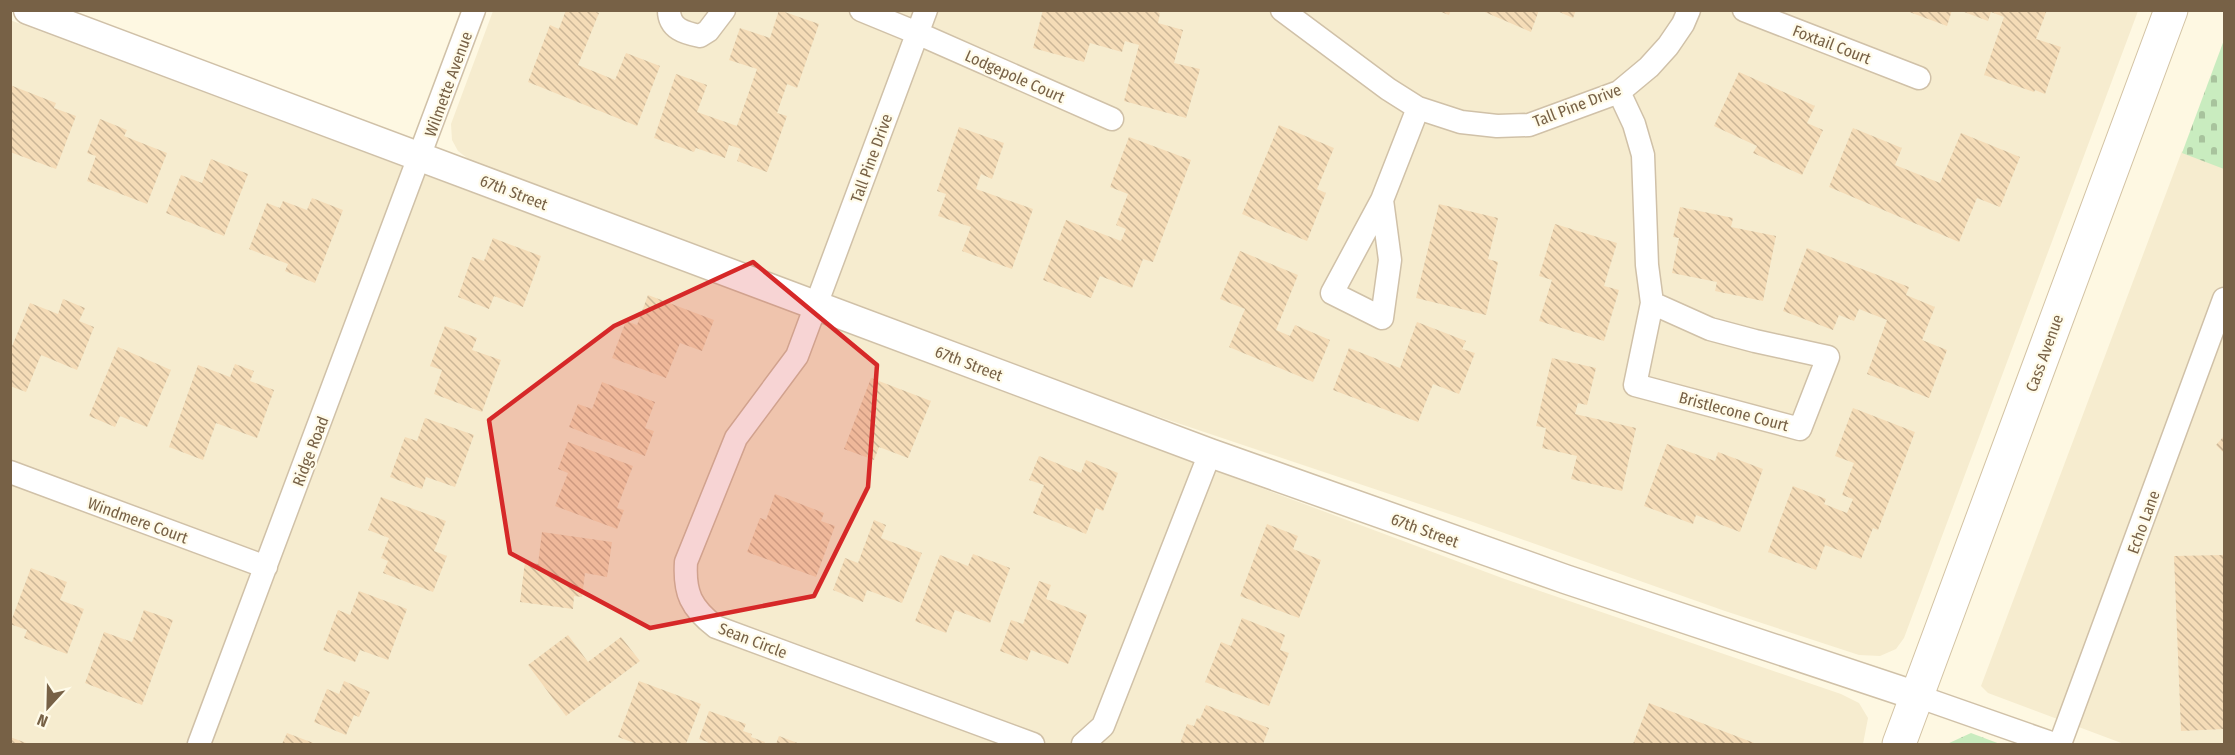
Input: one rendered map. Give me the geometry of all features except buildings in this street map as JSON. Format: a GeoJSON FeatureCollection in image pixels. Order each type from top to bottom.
{"type":"FeatureCollection","features":[{"type":"Feature","properties":{"kind":"main road","name":"Cass Avenue"},"geometry":{"type":"LineString","coordinates":[[1899,744],[2171,10]]}},
{"type":"Feature","properties":{"kind":"street","name":"67th Street"},"geometry":{"type":"LineString","coordinates":[[28,10],[1210,453],[1565,579],[1917,696]]}},
{"type":"Feature","properties":{"kind":"street","name":"Wilmette Avenue"},"geometry":{"type":"LineString","coordinates":[[421,157],[474,10]]}},
{"type":"Feature","properties":{"kind":"street"},"geometry":{"type":"LineString","coordinates":[[669,10],[670,20],[676,28],[700,36],[708,31],[724,10]]}},
{"type":"Feature","properties":{"kind":"street","name":"Lodgepole Court"},"geometry":{"type":"LineString","coordinates":[[861,10],[1112,120]]}},
{"type":"Feature","properties":{"kind":"street","name":"Tall Pine Drive"},"geometry":{"type":"LineString","coordinates":[[816,305],[926,10]]}},
{"type":"Feature","properties":{"kind":"street","name":"Tall Pine Drive"},"geometry":{"type":"LineString","coordinates":[[1282,10],[1388,89],[1419,108],[1461,122],[1497,126],[1529,124],[1619,92],[1638,79],[1656,60],[1683,24],[1689,10]]}},
{"type":"Feature","properties":{"kind":"street","name":"Foxtail Court"},"geometry":{"type":"LineString","coordinates":[[1744,10],[1919,78]]}},
{"type":"Feature","properties":{"kind":"street","name":"Bristlecone Court"},"geometry":{"type":"LineString","coordinates":[[1619,92],[1634,124],[1643,155],[1647,265],[1652,303],[1635,385],[1800,429],[1828,357],[1755,342],[1710,328],[1652,303]]}},
{"type":"Feature","properties":{"kind":"street"},"geometry":{"type":"LineString","coordinates":[[1382,201],[1419,108]]}},
{"type":"Feature","properties":{"kind":"street","name":"Ridge Road"},"geometry":{"type":"LineString","coordinates":[[199,744],[421,157]]}},
{"type":"Feature","properties":{"kind":"street","name":"Echo Lane"},"geometry":{"type":"LineString","coordinates":[[2060,744],[2224,300]]}},
{"type":"Feature","properties":{"kind":"street","name":"Sean Circle"},"geometry":{"type":"LineString","coordinates":[[816,305],[797,356],[736,438],[725,461],[686,561],[685,580],[694,607],[716,627],[1033,744]]}},
{"type":"Feature","properties":{"kind":"street"},"geometry":{"type":"LineString","coordinates":[[1083,744],[1103,726],[1210,453]]}},
{"type":"Feature","properties":{"kind":"street","name":"Windmere Court"},"geometry":{"type":"LineString","coordinates":[[10,472],[266,567]]}},
{"type":"Feature","properties":{"kind":"street"},"geometry":{"type":"LineString","coordinates":[[1917,696],[2054,744]]}},
{"type":"Feature","properties":{"kind":"highlighted area"},"geometry":{"type":"Polygon","coordinates":[[[753,262],[877,365],[868,487],[814,596],[650,628],[510,553],[489,420],[614,326],[753,262]]]}},
{"type":"Feature","properties":{"kind":"shaded area"},"geometry":{"type":"Polygon","coordinates":[[[493,11],[2138,11],[1904,638],[1896,649],[1880,656],[1859,655],[1725,611],[1473,522],[1079,390],[471,161],[458,151],[452,140],[451,124],[493,11]]]}},
{"type":"Feature","properties":{"kind":"shaded area"},"geometry":{"type":"Polygon","coordinates":[[[10,20],[1502,578],[1841,694],[1859,703],[1868,718],[1863,744],[11,744],[10,20]]]}},
{"type":"Feature","properties":{"kind":"shaded area"},"geometry":{"type":"Polygon","coordinates":[[[2182,151],[2224,167],[2224,744],[2124,744],[1988,693],[1981,686],[2182,151]]]}},
{"type":"Feature","properties":{"kind":"green space"},"geometry":{"type":"Polygon","coordinates":[[[2224,40],[2224,169],[2182,153],[2224,40]]]}},
{"type":"Feature","properties":{"kind":"green space"},"geometry":{"type":"Polygon","coordinates":[[[1971,733],[2000,744],[1947,744],[1971,733]]]}}]}
